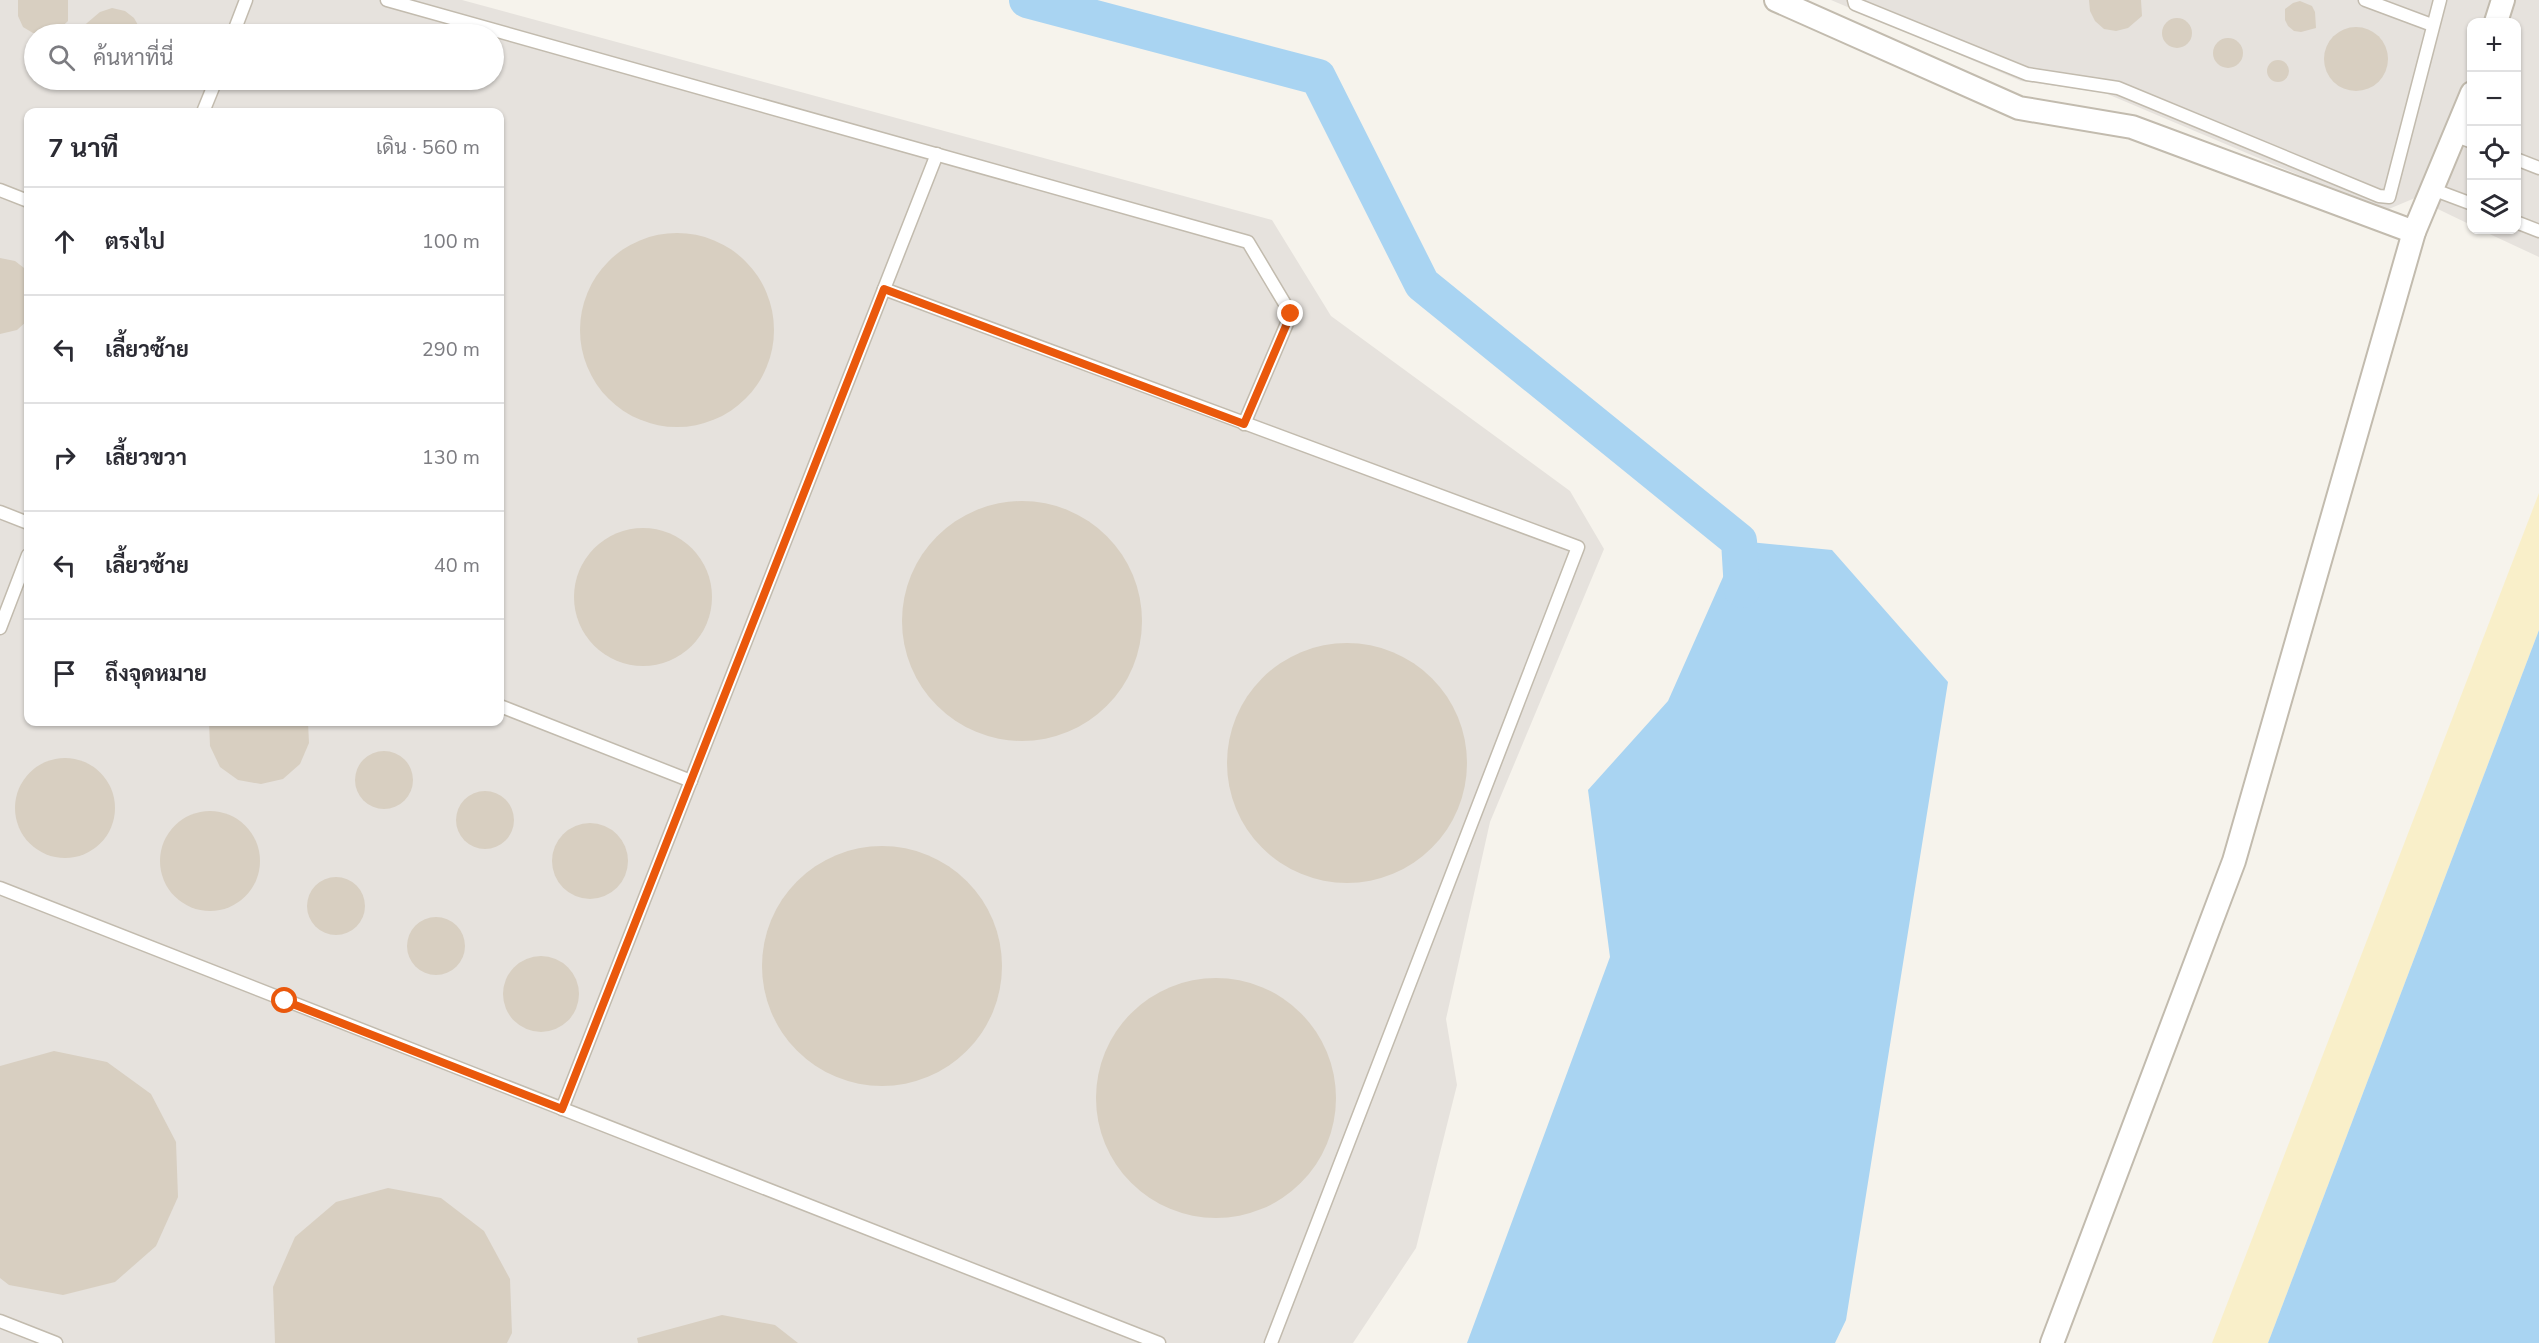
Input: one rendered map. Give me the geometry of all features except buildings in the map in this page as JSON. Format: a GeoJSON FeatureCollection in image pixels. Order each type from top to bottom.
{"type":"FeatureCollection","features":[{"type":"Feature","properties":{"kind":"street"},"geometry":{"type":"LineString","coordinates":[[1776,0],[2019,108],[2132,127],[2414,232]]}},
{"type":"Feature","properties":{"kind":"street"},"geometry":{"type":"LineString","coordinates":[[2497,18],[2503,0]]}},
{"type":"Feature","properties":{"kind":"street"},"geometry":{"type":"LineString","coordinates":[[2052,1343],[2234,861],[2414,232],[2432,189],[2463,139],[2467,119]]}},
{"type":"Feature","properties":{"kind":"lane"},"geometry":{"type":"LineString","coordinates":[[237,24],[246,0]]}},
{"type":"Feature","properties":{"kind":"lane"},"geometry":{"type":"LineString","coordinates":[[387,0],[473,24]]}},
{"type":"Feature","properties":{"kind":"lane"},"geometry":{"type":"LineString","coordinates":[[1854,0],[1855,3],[2027,74],[2118,88],[2379,196],[2389,197],[2440,0]]}},
{"type":"Feature","properties":{"kind":"lane"},"geometry":{"type":"LineString","coordinates":[[2365,0],[2432,25]]}},
{"type":"Feature","properties":{"kind":"lane"},"geometry":{"type":"LineString","coordinates":[[504,33],[1248,242],[1291,314],[1244,424]]}},
{"type":"Feature","properties":{"kind":"lane"},"geometry":{"type":"LineString","coordinates":[[205,108],[212,90]]}},
{"type":"Feature","properties":{"kind":"lane"},"geometry":{"type":"LineString","coordinates":[[562,1109],[937,154]]}},
{"type":"Feature","properties":{"kind":"lane"},"geometry":{"type":"LineString","coordinates":[[2521,161],[2539,168]]}},
{"type":"Feature","properties":{"kind":"lane"},"geometry":{"type":"LineString","coordinates":[[2432,189],[2467,202]]}},
{"type":"Feature","properties":{"kind":"lane"},"geometry":{"type":"LineString","coordinates":[[0,190],[24,199]]}},
{"type":"Feature","properties":{"kind":"lane"},"geometry":{"type":"LineString","coordinates":[[2521,224],[2539,231]]}},
{"type":"Feature","properties":{"kind":"lane"},"geometry":{"type":"LineString","coordinates":[[884,289],[1578,547],[1271,1343]]}},
{"type":"Feature","properties":{"kind":"lane"},"geometry":{"type":"LineString","coordinates":[[0,512],[24,521]]}},
{"type":"Feature","properties":{"kind":"lane"},"geometry":{"type":"LineString","coordinates":[[0,628],[24,565]]}},
{"type":"Feature","properties":{"kind":"lane"},"geometry":{"type":"LineString","coordinates":[[504,708],[691,780]]}},
{"type":"Feature","properties":{"kind":"lane"},"geometry":{"type":"LineString","coordinates":[[0,888],[1159,1343]]}},
{"type":"Feature","properties":{"kind":"lane"},"geometry":{"type":"LineString","coordinates":[[0,1321],[28,1338],[56,1343]]}},
{"type":"Feature","properties":{"kind":"shaded area"},"geometry":{"type":"Polygon","coordinates":[[[0,0],[462,0],[1272,220],[1331,316],[1570,491],[1604,549],[1490,822],[1446,1019],[1457,1085],[1416,1248],[1353,1343],[0,1343],[0,0]]]}},
{"type":"Feature","properties":{"kind":"shaded area"},"geometry":{"type":"Polygon","coordinates":[[[1831,0],[2539,0],[2539,257],[2490,234],[2521,234],[2521,18],[2467,18],[2467,223],[2415,198],[2384,211],[2105,93],[2021,81],[1831,0]]]}},
{"type":"Feature","properties":{"kind":"sand"},"geometry":{"type":"Polygon","coordinates":[[[2539,493],[2539,630],[2268,1343],[2212,1343],[2539,493]]]}},
{"type":"Feature","properties":{"kind":"water"},"geometry":{"type":"Polygon","coordinates":[[[1739,541],[1832,550],[1948,682],[1846,1320],[1835,1343],[1467,1343],[1610,957],[1588,790],[1668,701],[1739,541]]]}},
{"type":"Feature","properties":{"kind":"water"},"geometry":{"type":"Polygon","coordinates":[[[2539,630],[2539,1343],[2268,1343],[2539,630]]]}},
{"type":"Feature","properties":{"kind":"waterway"},"geometry":{"type":"LineString","coordinates":[[1027,0],[1318,77],[1422,284],[1739,541],[1742,590]]}},
{"type":"Feature","properties":{"kind":"route"},"geometry":{"type":"LineString","coordinates":[[285,1001],[562,1109],[884,289],[1244,424],[1291,314]]}}]}
